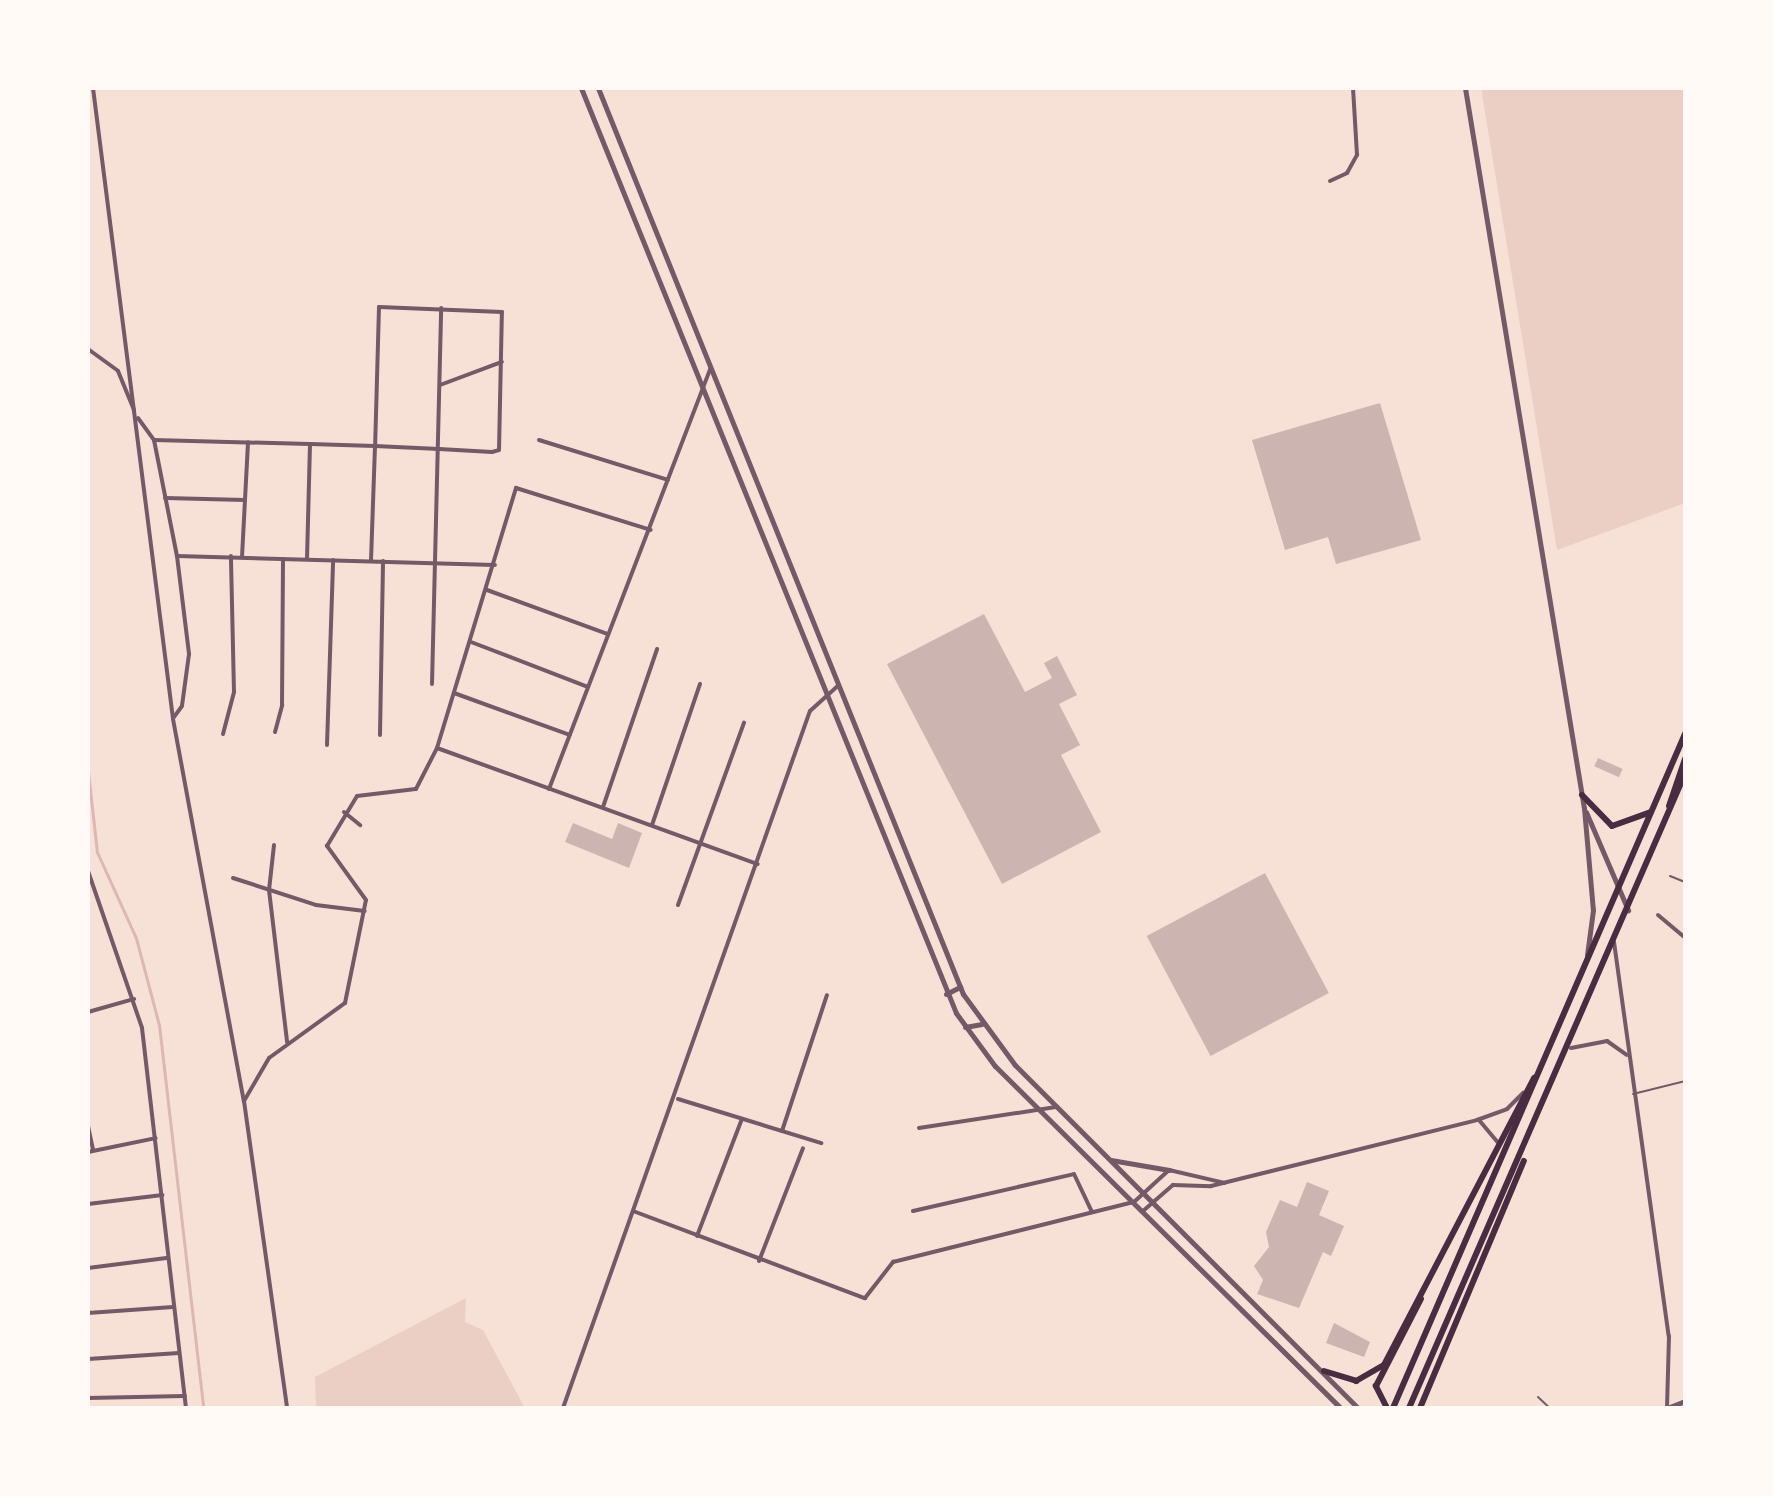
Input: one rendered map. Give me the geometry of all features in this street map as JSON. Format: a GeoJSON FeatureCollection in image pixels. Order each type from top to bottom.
{"type":"FeatureCollection","features":[{"type":"Feature","properties":{"kind":"highway"},"geometry":{"type":"LineString","coordinates":[[1393,1408],[1685,734]]}},
{"type":"Feature","properties":{"kind":"highway"},"geometry":{"type":"LineString","coordinates":[[1667,817],[1685,759]]}},
{"type":"Feature","properties":{"kind":"highway"},"geometry":{"type":"LineString","coordinates":[[1410,1408],[1571,1048],[1685,774]]}},
{"type":"Feature","properties":{"kind":"highway"},"geometry":{"type":"LineString","coordinates":[[1582,795],[1612,826],[1651,812]]}},
{"type":"Feature","properties":{"kind":"highway"},"geometry":{"type":"LineString","coordinates":[[1387,1408],[1376,1386],[1523,1093],[1539,1072]]}},
{"type":"Feature","properties":{"kind":"highway"},"geometry":{"type":"LineString","coordinates":[[1420,1408],[1548,1098]]}},
{"type":"Feature","properties":{"kind":"highway"},"geometry":{"type":"LineString","coordinates":[[1324,1371],[1349,1381],[1379,1370],[1428,1281]]}},
{"type":"Feature","properties":{"kind":"highway"},"geometry":{"type":"LineString","coordinates":[[1410,1408],[1427,1393]]}},
{"type":"Feature","properties":{"kind":"street"},"geometry":{"type":"LineString","coordinates":[[93,88],[173,719],[244,1101],[287,1408]]}},
{"type":"Feature","properties":{"kind":"street"},"geometry":{"type":"LineString","coordinates":[[581,88],[946,994],[965,1027],[1039,1109],[1340,1408]]}},
{"type":"Feature","properties":{"kind":"street"},"geometry":{"type":"LineString","coordinates":[[598,88],[960,987],[982,1024],[1057,1107],[1358,1408]]}},
{"type":"Feature","properties":{"kind":"street"},"geometry":{"type":"LineString","coordinates":[[1330,181],[1347,173],[1357,155],[1353,88]]}},
{"type":"Feature","properties":{"kind":"street"},"geometry":{"type":"LineString","coordinates":[[1465,88],[1584,808],[1593,910],[1587,956]]}},
{"type":"Feature","properties":{"kind":"street"},"geometry":{"type":"LineString","coordinates":[[154,440],[375,446],[439,449],[499,450],[502,312],[379,307],[375,446],[371,561]]}},
{"type":"Feature","properties":{"kind":"street"},"geometry":{"type":"LineString","coordinates":[[432,684],[441,308]]}},
{"type":"Feature","properties":{"kind":"street"},"geometry":{"type":"LineString","coordinates":[[88,349],[123,379],[136,416],[154,440],[177,556],[189,654],[182,706],[173,719]]}},
{"type":"Feature","properties":{"kind":"street"},"geometry":{"type":"LineString","coordinates":[[440,385],[502,362]]}},
{"type":"Feature","properties":{"kind":"street"},"geometry":{"type":"LineString","coordinates":[[549,789],[711,368]]}},
{"type":"Feature","properties":{"kind":"street"},"geometry":{"type":"LineString","coordinates":[[539,440],[668,480]]}},
{"type":"Feature","properties":{"kind":"street"},"geometry":{"type":"LineString","coordinates":[[242,557],[248,442]]}},
{"type":"Feature","properties":{"kind":"street"},"geometry":{"type":"LineString","coordinates":[[307,559],[310,444]]}},
{"type":"Feature","properties":{"kind":"street"},"geometry":{"type":"LineString","coordinates":[[244,1101],[287,1042],[345,1003],[365,911],[365,896],[327,849],[344,812],[357,796],[416,789],[437,748],[516,488],[651,530]]}},
{"type":"Feature","properties":{"kind":"street"},"geometry":{"type":"LineString","coordinates":[[165,498],[245,500]]}},
{"type":"Feature","properties":{"kind":"street"},"geometry":{"type":"LineString","coordinates":[[177,556],[495,565]]}},
{"type":"Feature","properties":{"kind":"street"},"geometry":{"type":"LineString","coordinates":[[223,734],[234,692],[231,556]]}},
{"type":"Feature","properties":{"kind":"street"},"geometry":{"type":"LineString","coordinates":[[275,732],[283,559]]}},
{"type":"Feature","properties":{"kind":"street"},"geometry":{"type":"LineString","coordinates":[[327,745],[333,560]]}},
{"type":"Feature","properties":{"kind":"street"},"geometry":{"type":"LineString","coordinates":[[380,735],[383,561]]}},
{"type":"Feature","properties":{"kind":"street"},"geometry":{"type":"LineString","coordinates":[[487,590],[607,634]]}},
{"type":"Feature","properties":{"kind":"street"},"geometry":{"type":"LineString","coordinates":[[470,642],[588,687]]}},
{"type":"Feature","properties":{"kind":"street"},"geometry":{"type":"LineString","coordinates":[[603,807],[657,649]]}},
{"type":"Feature","properties":{"kind":"street"},"geometry":{"type":"LineString","coordinates":[[652,825],[700,684]]}},
{"type":"Feature","properties":{"kind":"street"},"geometry":{"type":"LineString","coordinates":[[563,1408],[633,1211],[678,1099],[810,711],[838,686]]}},
{"type":"Feature","properties":{"kind":"street"},"geometry":{"type":"LineString","coordinates":[[454,693],[570,735]]}},
{"type":"Feature","properties":{"kind":"street"},"geometry":{"type":"LineString","coordinates":[[678,905],[744,723]]}},
{"type":"Feature","properties":{"kind":"street"},"geometry":{"type":"LineString","coordinates":[[437,748],[759,864]]}},
{"type":"Feature","properties":{"kind":"street"},"geometry":{"type":"LineString","coordinates":[[1584,808],[1628,911]]}},
{"type":"Feature","properties":{"kind":"street"},"geometry":{"type":"LineString","coordinates":[[344,812],[360,825]]}},
{"type":"Feature","properties":{"kind":"street"},"geometry":{"type":"LineString","coordinates":[[274,845],[269,890],[287,1042]]}},
{"type":"Feature","properties":{"kind":"street"},"geometry":{"type":"LineString","coordinates":[[88,871],[134,999],[156,1138],[166,1258],[186,1408]]}},
{"type":"Feature","properties":{"kind":"street"},"geometry":{"type":"LineString","coordinates":[[233,878],[269,890],[365,911]]}},
{"type":"Feature","properties":{"kind":"street"},"geometry":{"type":"LineString","coordinates":[[1658,915],[1685,938]]}},
{"type":"Feature","properties":{"kind":"street"},"geometry":{"type":"LineString","coordinates":[[1614,942],[1627,1055],[1669,1336],[1667,1408],[1684,1403]]}},
{"type":"Feature","properties":{"kind":"street"},"geometry":{"type":"LineString","coordinates":[[946,994],[960,987]]}},
{"type":"Feature","properties":{"kind":"street"},"geometry":{"type":"LineString","coordinates":[[782,1131],[827,995]]}},
{"type":"Feature","properties":{"kind":"street"},"geometry":{"type":"LineString","coordinates":[[88,1012],[134,999]]}},
{"type":"Feature","properties":{"kind":"street"},"geometry":{"type":"LineString","coordinates":[[965,1027],[982,1024]]}},
{"type":"Feature","properties":{"kind":"street"},"geometry":{"type":"LineString","coordinates":[[1571,1048],[1601,1040],[1627,1055]]}},
{"type":"Feature","properties":{"kind":"street"},"geometry":{"type":"LineString","coordinates":[[1143,1211],[1173,1185],[1225,1183],[1477,1120],[1507,1109],[1523,1093]]}},
{"type":"Feature","properties":{"kind":"street"},"geometry":{"type":"LineString","coordinates":[[678,1099],[821,1143]]}},
{"type":"Feature","properties":{"kind":"street"},"geometry":{"type":"LineString","coordinates":[[919,1128],[1057,1107]]}},
{"type":"Feature","properties":{"kind":"street"},"geometry":{"type":"LineString","coordinates":[[697,1236],[742,1119]]}},
{"type":"Feature","properties":{"kind":"street"},"geometry":{"type":"LineString","coordinates":[[1477,1120],[1490,1127],[1498,1146]]}},
{"type":"Feature","properties":{"kind":"street"},"geometry":{"type":"LineString","coordinates":[[88,1126],[91,1151],[156,1138]]}},
{"type":"Feature","properties":{"kind":"street"},"geometry":{"type":"LineString","coordinates":[[759,1261],[803,1148]]}},
{"type":"Feature","properties":{"kind":"street"},"geometry":{"type":"LineString","coordinates":[[1109,1159],[1225,1183]]}},
{"type":"Feature","properties":{"kind":"street"},"geometry":{"type":"LineString","coordinates":[[633,1211],[759,1261],[865,1298],[893,1262],[1134,1202],[1169,1170]]}},
{"type":"Feature","properties":{"kind":"street"},"geometry":{"type":"LineString","coordinates":[[913,1211],[1074,1174],[1092,1212]]}},
{"type":"Feature","properties":{"kind":"street"},"geometry":{"type":"LineString","coordinates":[[88,1204],[162,1195]]}},
{"type":"Feature","properties":{"kind":"street"},"geometry":{"type":"LineString","coordinates":[[88,1268],[166,1258]]}},
{"type":"Feature","properties":{"kind":"street"},"geometry":{"type":"LineString","coordinates":[[88,1313],[173,1307]]}},
{"type":"Feature","properties":{"kind":"street"},"geometry":{"type":"LineString","coordinates":[[88,1359],[179,1353]]}},
{"type":"Feature","properties":{"kind":"street"},"geometry":{"type":"LineString","coordinates":[[88,1398],[185,1396]]}},
{"type":"Feature","properties":{"kind":"lane"},"geometry":{"type":"LineString","coordinates":[[1670,876],[1685,882]]}},
{"type":"Feature","properties":{"kind":"lane"},"geometry":{"type":"LineString","coordinates":[[1633,1094],[1685,1081]]}},
{"type":"Feature","properties":{"kind":"lane"},"geometry":{"type":"LineString","coordinates":[[1538,1397],[1550,1408]]}},
{"type":"Feature","properties":{"kind":"shaded area"},"geometry":{"type":"Polygon","coordinates":[[[1481,88],[1685,88],[1685,503],[1557,550],[1481,88]]]}},
{"type":"Feature","properties":{"kind":"shaded area"},"geometry":{"type":"Polygon","coordinates":[[[466,1298],[465,1322],[483,1330],[525,1408],[316,1408],[315,1377],[466,1298]]]}},
{"type":"Feature","properties":{"kind":"building"},"geometry":{"type":"Polygon","coordinates":[[[1380,403],[1421,540],[1336,564],[1328,537],[1285,550],[1252,440],[1380,403]]]}},
{"type":"Feature","properties":{"kind":"building"},"geometry":{"type":"Polygon","coordinates":[[[984,614],[1025,692],[1052,678],[1044,663],[1057,656],[1077,695],[1059,704],[1080,745],[1061,755],[1101,832],[1002,884],[887,664],[984,614]]]}},
{"type":"Feature","properties":{"kind":"building"},"geometry":{"type":"Polygon","coordinates":[[[1598,758],[1623,769],[1619,777],[1594,766],[1598,758]]]}},
{"type":"Feature","properties":{"kind":"building"},"geometry":{"type":"Polygon","coordinates":[[[573,823],[612,839],[618,823],[642,833],[629,868],[565,842],[573,823]]]}},
{"type":"Feature","properties":{"kind":"building"},"geometry":{"type":"Polygon","coordinates":[[[1265,873],[1329,993],[1211,1056],[1147,936],[1265,873]]]}},
{"type":"Feature","properties":{"kind":"building"},"geometry":{"type":"Polygon","coordinates":[[[1307,1182],[1329,1191],[1319,1215],[1344,1226],[1331,1256],[1323,1252],[1299,1308],[1257,1294],[1263,1280],[1254,1266],[1269,1247],[1266,1232],[1280,1200],[1297,1207],[1307,1182]]]}},
{"type":"Feature","properties":{"kind":"building"},"geometry":{"type":"Polygon","coordinates":[[[1334,1323],[1370,1342],[1364,1357],[1326,1343],[1334,1323]]]}},
{"type":"Feature","properties":{"kind":"waterway"},"geometry":{"type":"LineString","coordinates":[[88,772],[97,852],[136,938],[159,1025],[203,1408]]}}]}
